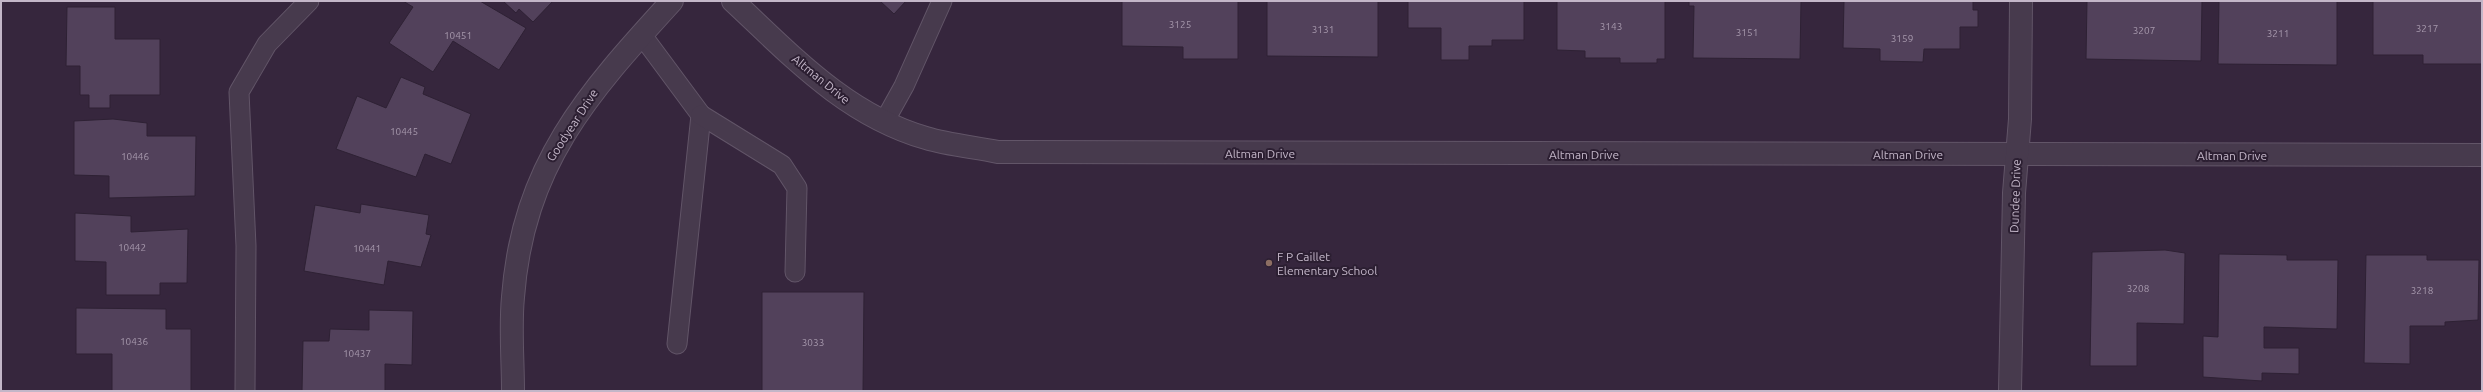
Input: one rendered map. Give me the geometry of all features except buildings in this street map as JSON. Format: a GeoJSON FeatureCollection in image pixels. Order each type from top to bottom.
{"type":"FeatureCollection","features":[{"type":"Feature","properties":{"kind":"street","name":"Goodyear Drive"},"geometry":{"type":"LineString","coordinates":[[513,391],[513,298],[520,244],[531,201],[547,163],[566,130],[599,84],[641,34],[672,1]]}},
{"type":"Feature","properties":{"kind":"street","name":"Altman Drive"},"geometry":{"type":"LineString","coordinates":[[733,1],[794,58],[844,100],[884,122],[926,138],[998,152],[2482,155]]}},
{"type":"Feature","properties":{"kind":"street","name":"Dundee Drive"},"geometry":{"type":"LineString","coordinates":[[2010,391],[2016,155],[2020,119],[2021,1]]}},
{"type":"Feature","properties":{"kind":"lane"},"geometry":{"type":"LineString","coordinates":[[245,391],[246,246],[239,92],[267,44],[309,1]]}},
{"type":"Feature","properties":{"kind":"lane"},"geometry":{"type":"LineString","coordinates":[[884,122],[904,86],[942,1]]}},
{"type":"Feature","properties":{"kind":"lane"},"geometry":{"type":"LineString","coordinates":[[641,34],[701,115],[782,165],[797,188],[795,272]]}},
{"type":"Feature","properties":{"kind":"lane"},"geometry":{"type":"LineString","coordinates":[[677,344],[701,115]]}},
{"type":"Feature","properties":{"kind":"place","name":"F P Caillet Elementary School"},"geometry":{"type":"Point","coordinates":[1269,263]}}]}
